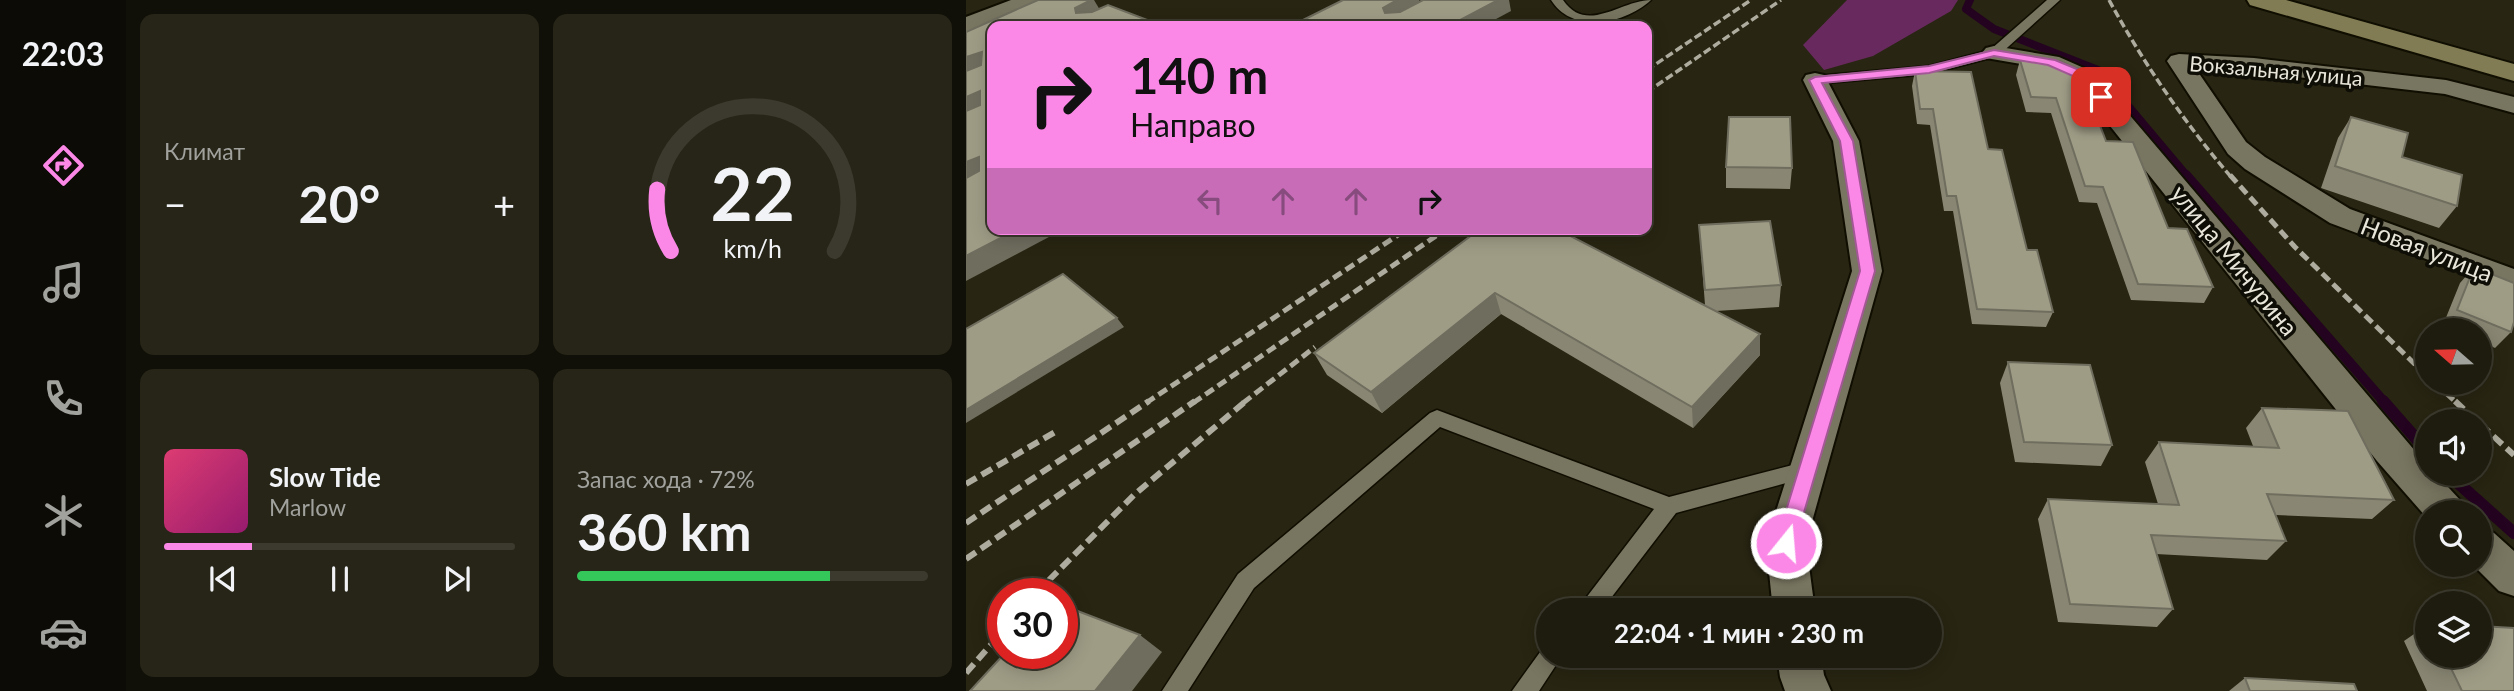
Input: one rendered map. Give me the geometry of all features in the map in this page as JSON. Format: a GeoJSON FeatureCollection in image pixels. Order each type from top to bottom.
{"type":"FeatureCollection","features":[{"type":"Feature","properties":{"kind":"main road"},"geometry":{"type":"LineString","coordinates":[[2259,0],[2514,73]]}},
{"type":"Feature","properties":{"kind":"main road"},"geometry":{"type":"LineString","coordinates":[[2295,0],[2514,61]]}},
{"type":"Feature","properties":{"kind":"street"},"geometry":{"type":"LineString","coordinates":[[966,25],[1030,0]]}},
{"type":"Feature","properties":{"kind":"street","name":"улица Мичурина"},"geometry":{"type":"LineString","coordinates":[[1994,53],[2051,62],[2084,77],[2390,450],[2435,500]]}},
{"type":"Feature","properties":{"kind":"street","name":"Вокзальная улица"},"geometry":{"type":"LineString","coordinates":[[2340,216],[2237,148],[2179,61],[2254,65],[2446,87],[2514,105]]}},
{"type":"Feature","properties":{"kind":"street"},"geometry":{"type":"LineString","coordinates":[[1792,598],[1786,543],[1867,271],[1846,141],[1815,80]]}},
{"type":"Feature","properties":{"kind":"street","name":"Новая улица"},"geometry":{"type":"LineString","coordinates":[[2340,216],[2514,281]]}},
{"type":"Feature","properties":{"kind":"street"},"geometry":{"type":"LineString","coordinates":[[2492,557],[2514,578]]}},
{"type":"Feature","properties":{"kind":"street"},"geometry":{"type":"LineString","coordinates":[[1801,668],[1808,691]]}},
{"type":"Feature","properties":{"kind":"lane"},"geometry":{"type":"LineString","coordinates":[[1557,0],[1560,8],[1577,17],[1597,21],[1620,14],[1645,0]]}},
{"type":"Feature","properties":{"kind":"lane"},"geometry":{"type":"LineString","coordinates":[[1815,80],[1929,70],[1994,53],[2054,0]]}},
{"type":"Feature","properties":{"kind":"lane"},"geometry":{"type":"LineString","coordinates":[[1174,691],[1246,581],[1437,418],[1669,506],[1808,469]]}},
{"type":"Feature","properties":{"kind":"lane"},"geometry":{"type":"LineString","coordinates":[[1597,598],[1669,506]]}},
{"type":"Feature","properties":{"kind":"lane"},"geometry":{"type":"LineString","coordinates":[[1524,691],[1542,668]]}},
{"type":"Feature","properties":{"kind":"shaded area"},"geometry":{"type":"Polygon","coordinates":[[[1847,0],[1958,0],[1951,11],[1873,56],[1824,70],[1803,45],[1847,0]]]}},
{"type":"Feature","properties":{"kind":"building"},"geometry":{"type":"Polygon","coordinates":[[[1038,0],[1091,0],[1075,8],[1076,13],[1092,12],[1108,5],[1150,21],[991,21],[1038,0]]]}},
{"type":"Feature","properties":{"kind":"building"},"geometry":{"type":"Polygon","coordinates":[[[1343,0],[1397,0],[1383,8],[1385,13],[1400,12],[1423,0],[1498,0],[1458,21],[1301,21],[1343,0]]]}},
{"type":"Feature","properties":{"kind":"building"},"geometry":{"type":"Polygon","coordinates":[[[987,23],[987,235],[1006,235],[966,256],[966,178],[979,171],[979,157],[966,162],[966,111],[980,105],[980,91],[966,97],[966,71],[981,65],[982,52],[966,57],[966,32],[987,23]]]}},
{"type":"Feature","properties":{"kind":"building"},"geometry":{"type":"Polygon","coordinates":[[[2020,60],[2060,61],[2078,69],[2106,141],[2133,142],[2168,228],[2187,229],[2213,287],[2138,284],[2103,187],[2085,186],[2056,98],[2031,97],[2020,60]]]}},
{"type":"Feature","properties":{"kind":"building"},"geometry":{"type":"Polygon","coordinates":[[[1915,71],[1971,72],[1988,149],[2002,150],[2027,250],[2037,250],[2053,312],[1977,309],[1956,196],[1947,196],[1933,109],[1920,109],[1915,71]]]}},
{"type":"Feature","properties":{"kind":"building"},"geometry":{"type":"Polygon","coordinates":[[[1729,117],[1790,117],[1792,168],[1726,167],[1729,117]]]}},
{"type":"Feature","properties":{"kind":"building"},"geometry":{"type":"Polygon","coordinates":[[[2351,117],[2408,133],[2402,157],[2462,175],[2457,206],[2335,166],[2351,117]]]}},
{"type":"Feature","properties":{"kind":"building"},"geometry":{"type":"Polygon","coordinates":[[[1770,221],[1781,285],[1705,290],[1699,225],[1770,221]]]}},
{"type":"Feature","properties":{"kind":"building"},"geometry":{"type":"Polygon","coordinates":[[[1472,235],[1569,235],[1760,334],[1692,407],[1495,293],[1371,392],[1314,353],[1472,235]]]}},
{"type":"Feature","properties":{"kind":"building"},"geometry":{"type":"Polygon","coordinates":[[[2474,267],[2514,283],[2514,322],[2511,332],[2492,324],[2492,318],[2477,318],[2457,310],[2474,267]]]}},
{"type":"Feature","properties":{"kind":"building"},"geometry":{"type":"Polygon","coordinates":[[[1063,274],[1117,318],[966,410],[966,329],[1063,274]]]}},
{"type":"Feature","properties":{"kind":"building"},"geometry":{"type":"Polygon","coordinates":[[[2008,362],[2090,365],[2112,445],[2024,442],[2008,362]]]}},
{"type":"Feature","properties":{"kind":"building"},"geometry":{"type":"Polygon","coordinates":[[[2262,408],[2348,411],[2394,500],[2267,494],[2286,541],[2151,535],[2173,609],[2070,604],[2048,499],[2179,505],[2159,442],[2279,448],[2262,408]]]}},
{"type":"Feature","properties":{"kind":"building"},"geometry":{"type":"Polygon","coordinates":[[[1078,611],[1140,635],[1095,691],[970,691],[990,669],[1078,669],[1078,611]]]}},
{"type":"Feature","properties":{"kind":"building"},"geometry":{"type":"Polygon","coordinates":[[[2492,627],[2514,628],[2514,691],[2462,691],[2451,668],[2492,668],[2492,627]]]}},
{"type":"Feature","properties":{"kind":"building"},"geometry":{"type":"Polygon","coordinates":[[[2245,678],[2354,684],[2357,691],[2250,691],[2245,678]]]}},
{"type":"Feature","properties":{"kind":"waterway"},"geometry":{"type":"LineString","coordinates":[[1970,0],[1966,9],[1994,29],[2098,70],[2188,177]]}},
{"type":"Feature","properties":{"kind":"waterway"},"geometry":{"type":"LineString","coordinates":[[2186,175],[2385,403]]}},
{"type":"Feature","properties":{"kind":"waterway"},"geometry":{"type":"LineString","coordinates":[[2383,401],[2415,437]]}},
{"type":"Feature","properties":{"kind":"waterway"},"geometry":{"type":"LineString","coordinates":[[2461,486],[2514,533]]}},
{"type":"Feature","properties":{"kind":"railway"},"geometry":{"type":"LineString","coordinates":[[1652,67],[1751,0]]}},
{"type":"Feature","properties":{"kind":"railway"},"geometry":{"type":"LineString","coordinates":[[1652,89],[1781,0]]}},
{"type":"Feature","properties":{"kind":"railway"},"geometry":{"type":"LineString","coordinates":[[2109,0],[2166,92],[2231,177]]}},
{"type":"Feature","properties":{"kind":"railway"},"geometry":{"type":"LineString","coordinates":[[2230,175],[2295,247],[2415,364]]}},
{"type":"Feature","properties":{"kind":"railway"},"geometry":{"type":"LineString","coordinates":[[966,523],[1398,235]]}},
{"type":"Feature","properties":{"kind":"railway"},"geometry":{"type":"LineString","coordinates":[[1193,403],[1437,235]]}},
{"type":"Feature","properties":{"kind":"railway"},"geometry":{"type":"LineString","coordinates":[[1243,403],[1315,347]]}},
{"type":"Feature","properties":{"kind":"railway"},"geometry":{"type":"LineString","coordinates":[[2449,396],[2457,403]]}},
{"type":"Feature","properties":{"kind":"railway"},"geometry":{"type":"LineString","coordinates":[[966,559],[1195,401]]}},
{"type":"Feature","properties":{"kind":"railway"},"geometry":{"type":"LineString","coordinates":[[1051,578],[1135,494],[1246,401]]}},
{"type":"Feature","properties":{"kind":"railway"},"geometry":{"type":"LineString","coordinates":[[2455,401],[2463,409]]}},
{"type":"Feature","properties":{"kind":"railway"},"geometry":{"type":"LineString","coordinates":[[966,484],[1055,432]]}},
{"type":"Feature","properties":{"kind":"railway"},"geometry":{"type":"LineString","coordinates":[[2492,435],[2514,455]]}},
{"type":"Feature","properties":{"kind":"railway"},"geometry":{"type":"LineString","coordinates":[[966,673],[987,649]]}},
{"type":"Feature","properties":{"kind":"route"},"geometry":{"type":"LineString","coordinates":[[1786,543],[1867,271],[1846,141],[1815,80],[1929,70],[1994,53],[2051,62],[2084,77],[2101,97]]}}]}
